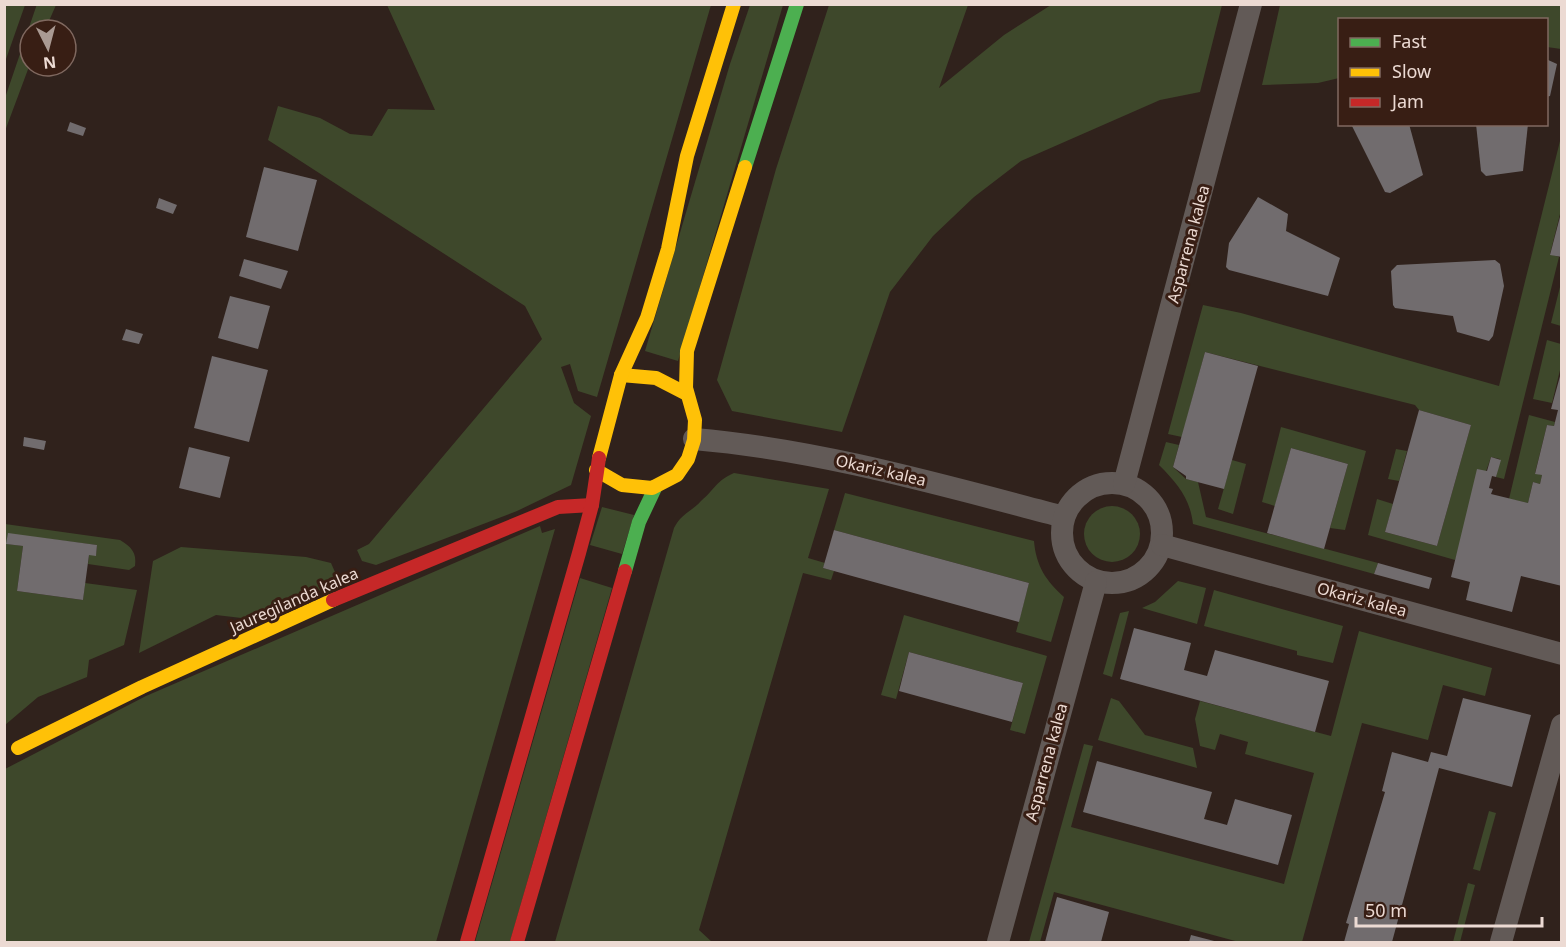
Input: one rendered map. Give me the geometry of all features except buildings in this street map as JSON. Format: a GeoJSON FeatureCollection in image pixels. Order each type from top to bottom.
{"type":"FeatureCollection","features":[{"type":"Feature","properties":{"kind":"main road"},"geometry":{"type":"LineString","coordinates":[[467,942],[592,505],[596,470],[621,375],[651,306],[668,249],[687,156],[734,4]]}},
{"type":"Feature","properties":{"kind":"main road"},"geometry":{"type":"LineString","coordinates":[[596,470],[621,485],[655,488],[677,476],[687,462],[694,439],[693,407],[687,394],[687,351],[797,4]]}},
{"type":"Feature","properties":{"kind":"main road"},"geometry":{"type":"LineString","coordinates":[[621,375],[650,376],[668,382],[687,394]]}},
{"type":"Feature","properties":{"kind":"main road"},"geometry":{"type":"LineString","coordinates":[[517,942],[639,522],[655,488]]}},
{"type":"Feature","properties":{"kind":"main road","name":"Jauregilanda kalea"},"geometry":{"type":"LineString","coordinates":[[18,748],[142,687],[361,587],[558,507],[592,505]]}},
{"type":"Feature","properties":{"kind":"street","name":"Asparrena kalea"},"geometry":{"type":"LineString","coordinates":[[1124,484],[1251,4]]}},
{"type":"Feature","properties":{"kind":"street","name":"Okariz kalea"},"geometry":{"type":"LineString","coordinates":[[694,439],[748,444],[833,458],[900,473],[1064,517]]}},
{"type":"Feature","properties":{"kind":"street"},"geometry":{"type":"LineString","coordinates":[[1106,483],[1124,484],[1142,492],[1156,507],[1163,525],[1162,545],[1156,560],[1146,572],[1132,580],[1116,584],[1096,582],[1081,574],[1068,558],[1062,538],[1064,517],[1073,501],[1088,489],[1106,483]]}},
{"type":"Feature","properties":{"kind":"street","name":"Okariz kalea"},"geometry":{"type":"LineString","coordinates":[[1162,545],[1562,654]]}},
{"type":"Feature","properties":{"kind":"street","name":"Asparrena kalea"},"geometry":{"type":"LineString","coordinates":[[998,942],[1096,582]]}},
{"type":"Feature","properties":{"kind":"street"},"geometry":{"type":"LineString","coordinates":[[1501,942],[1562,725]]}},
{"type":"Feature","properties":{"kind":"green space"},"geometry":{"type":"Polygon","coordinates":[[[37,4],[56,5],[50,18],[32,18],[37,4]]]}},
{"type":"Feature","properties":{"kind":"green space"},"geometry":{"type":"Polygon","coordinates":[[[4,5],[25,5],[20,18],[18,18],[18,25],[5,62],[4,5]]]}},
{"type":"Feature","properties":{"kind":"green space"},"geometry":{"type":"Polygon","coordinates":[[[387,5],[711,5],[597,397],[578,391],[570,364],[561,367],[574,403],[591,416],[571,485],[517,511],[376,565],[362,561],[357,550],[369,544],[542,339],[525,306],[268,140],[278,106],[320,118],[350,134],[372,136],[388,109],[435,110],[387,5]]]}},
{"type":"Feature","properties":{"kind":"green space"},"geometry":{"type":"Polygon","coordinates":[[[750,5],[783,5],[678,361],[645,351],[730,64],[750,5]]]}},
{"type":"Feature","properties":{"kind":"green space"},"geometry":{"type":"Polygon","coordinates":[[[829,5],[968,5],[939,88],[1004,35],[1051,5],[1222,5],[1200,92],[1160,100],[1021,161],[974,197],[933,236],[890,292],[842,432],[732,411],[717,380],[776,169],[829,5]]]}},
{"type":"Feature","properties":{"kind":"green space"},"geometry":{"type":"Polygon","coordinates":[[[1280,5],[1561,5],[1561,49],[1548,47],[1548,18],[1338,18],[1338,78],[1318,83],[1262,85],[1280,5]]]}},
{"type":"Feature","properties":{"kind":"green space"},"geometry":{"type":"Polygon","coordinates":[[[18,60],[18,78],[25,78],[5,131],[5,98],[18,60]]]}},
{"type":"Feature","properties":{"kind":"green space"},"geometry":{"type":"Polygon","coordinates":[[[1560,141],[1561,210],[1550,254],[1559,257],[1504,479],[1496,477],[1500,459],[1491,457],[1455,560],[1368,535],[1377,499],[1393,504],[1385,532],[1437,546],[1471,425],[1419,410],[1415,405],[1205,352],[1182,437],[1168,434],[1203,305],[1241,313],[1499,386],[1560,141]]]}},
{"type":"Feature","properties":{"kind":"green space"},"geometry":{"type":"Polygon","coordinates":[[[1561,283],[1561,326],[1551,323],[1561,283]]]}},
{"type":"Feature","properties":{"kind":"green space"},"geometry":{"type":"Polygon","coordinates":[[[1547,340],[1561,344],[1561,366],[1552,403],[1533,399],[1547,340]]]}},
{"type":"Feature","properties":{"kind":"green space"},"geometry":{"type":"Polygon","coordinates":[[[1529,415],[1555,422],[1554,426],[1547,425],[1535,473],[1542,475],[1540,484],[1533,482],[1528,503],[1509,499],[1529,415]]]}},
{"type":"Feature","properties":{"kind":"green space"},"geometry":{"type":"Polygon","coordinates":[[[1281,427],[1366,451],[1345,530],[1330,528],[1348,464],[1291,448],[1275,506],[1262,502],[1281,427]]]}},
{"type":"Feature","properties":{"kind":"green space"},"geometry":{"type":"Polygon","coordinates":[[[1166,442],[1179,445],[1173,467],[1186,479],[1198,482],[1206,517],[1378,563],[1374,574],[1193,524],[1189,506],[1182,491],[1159,465],[1166,442]]]}},
{"type":"Feature","properties":{"kind":"green space"},"geometry":{"type":"Polygon","coordinates":[[[1396,449],[1407,451],[1399,481],[1388,479],[1396,449]]]}},
{"type":"Feature","properties":{"kind":"green space"},"geometry":{"type":"Polygon","coordinates":[[[1232,460],[1246,464],[1233,514],[1218,509],[1232,460]]]}},
{"type":"Feature","properties":{"kind":"green space"},"geometry":{"type":"Polygon","coordinates":[[[734,473],[829,489],[808,558],[825,563],[823,568],[834,571],[831,580],[803,573],[699,930],[712,942],[555,942],[674,528],[680,519],[719,482],[734,473]]]}},
{"type":"Feature","properties":{"kind":"green space"},"geometry":{"type":"Polygon","coordinates":[[[845,493],[1034,541],[1037,558],[1043,572],[1064,597],[1051,642],[1016,632],[1029,583],[834,530],[845,493]]]}},
{"type":"Feature","properties":{"kind":"green space"},"geometry":{"type":"Polygon","coordinates":[[[1107,506],[1117,506],[1132,514],[1138,523],[1140,534],[1138,545],[1132,554],[1117,562],[1107,562],[1096,557],[1089,550],[1084,539],[1084,529],[1089,518],[1096,511],[1107,506]]]}},
{"type":"Feature","properties":{"kind":"green space"},"geometry":{"type":"Polygon","coordinates":[[[602,507],[634,515],[622,554],[590,545],[602,507]]]}},
{"type":"Feature","properties":{"kind":"green space"},"geometry":{"type":"Polygon","coordinates":[[[5,524],[120,540],[130,548],[135,557],[135,566],[129,570],[88,564],[89,555],[96,555],[97,545],[8,534],[7,544],[23,546],[17,591],[83,600],[85,583],[137,590],[124,645],[89,660],[87,677],[38,697],[5,725],[5,524]]]}},
{"type":"Feature","properties":{"kind":"green space"},"geometry":{"type":"Polygon","coordinates":[[[540,526],[542,533],[555,529],[436,942],[5,942],[5,769],[146,696],[540,526]]]}},
{"type":"Feature","properties":{"kind":"green space"},"geometry":{"type":"Polygon","coordinates":[[[181,547],[306,557],[331,563],[338,579],[323,589],[250,619],[216,615],[139,653],[153,561],[181,547]]]}},
{"type":"Feature","properties":{"kind":"green space"},"geometry":{"type":"Polygon","coordinates":[[[580,578],[612,588],[510,942],[475,942],[580,578]]]}},
{"type":"Feature","properties":{"kind":"green space"},"geometry":{"type":"Polygon","coordinates":[[[1178,581],[1206,588],[1197,624],[1142,608],[1155,602],[1178,581]]]}},
{"type":"Feature","properties":{"kind":"green space"},"geometry":{"type":"Polygon","coordinates":[[[1214,590],[1343,626],[1333,663],[1297,655],[1297,651],[1204,626],[1214,590]]]}},
{"type":"Feature","properties":{"kind":"green space"},"geometry":{"type":"Polygon","coordinates":[[[1129,611],[1112,677],[1103,674],[1120,613],[1129,611]]]}},
{"type":"Feature","properties":{"kind":"green space"},"geometry":{"type":"Polygon","coordinates":[[[904,615],[1047,656],[1025,734],[1010,730],[1023,683],[909,652],[896,699],[881,695],[904,615]]]}},
{"type":"Feature","properties":{"kind":"green space"},"geometry":{"type":"Polygon","coordinates":[[[1359,631],[1492,668],[1485,696],[1443,685],[1428,740],[1362,723],[1302,942],[1239,942],[1054,892],[1040,942],[1029,942],[1084,744],[1093,746],[1071,827],[1284,884],[1314,773],[1245,754],[1248,742],[1220,734],[1215,750],[1200,746],[1195,719],[1200,701],[1331,736],[1359,631]]]}},
{"type":"Feature","properties":{"kind":"green space"},"geometry":{"type":"Polygon","coordinates":[[[1111,698],[1119,701],[1145,735],[1193,748],[1197,768],[1098,740],[1111,698]]]}},
{"type":"Feature","properties":{"kind":"green space"},"geometry":{"type":"Polygon","coordinates":[[[1489,811],[1496,813],[1480,871],[1473,869],[1489,811]]]}},
{"type":"Feature","properties":{"kind":"green space"},"geometry":{"type":"Polygon","coordinates":[[[1468,883],[1475,885],[1460,942],[1453,942],[1468,883]]]}},
{"type":"Feature","properties":{"kind":"traffic: fast"},"geometry":{"type":"LineString","coordinates":[[745,167],[797,4]]}},
{"type":"Feature","properties":{"kind":"traffic: fast"},"geometry":{"type":"LineString","coordinates":[[625,571],[639,522],[655,488]]}},
{"type":"Feature","properties":{"kind":"traffic: slow"},"geometry":{"type":"LineString","coordinates":[[599,458],[621,375],[647,318],[668,249],[687,156],[734,4]]}},
{"type":"Feature","properties":{"kind":"traffic: slow"},"geometry":{"type":"LineString","coordinates":[[596,470],[622,485],[652,488],[677,475],[688,459],[694,440],[695,420],[686,388],[687,351],[745,167]]}},
{"type":"Feature","properties":{"kind":"traffic: slow"},"geometry":{"type":"LineString","coordinates":[[621,375],[656,378],[687,394]]}},
{"type":"Feature","properties":{"kind":"traffic: slow"},"geometry":{"type":"LineString","coordinates":[[18,748],[142,687],[333,600]]}},
{"type":"Feature","properties":{"kind":"traffic: jam"},"geometry":{"type":"LineString","coordinates":[[467,942],[579,553],[592,505],[599,458]]}},
{"type":"Feature","properties":{"kind":"traffic: jam"},"geometry":{"type":"LineString","coordinates":[[333,600],[558,507],[592,505]]}},
{"type":"Feature","properties":{"kind":"traffic: jam"},"geometry":{"type":"LineString","coordinates":[[517,942],[625,571]]}}]}
